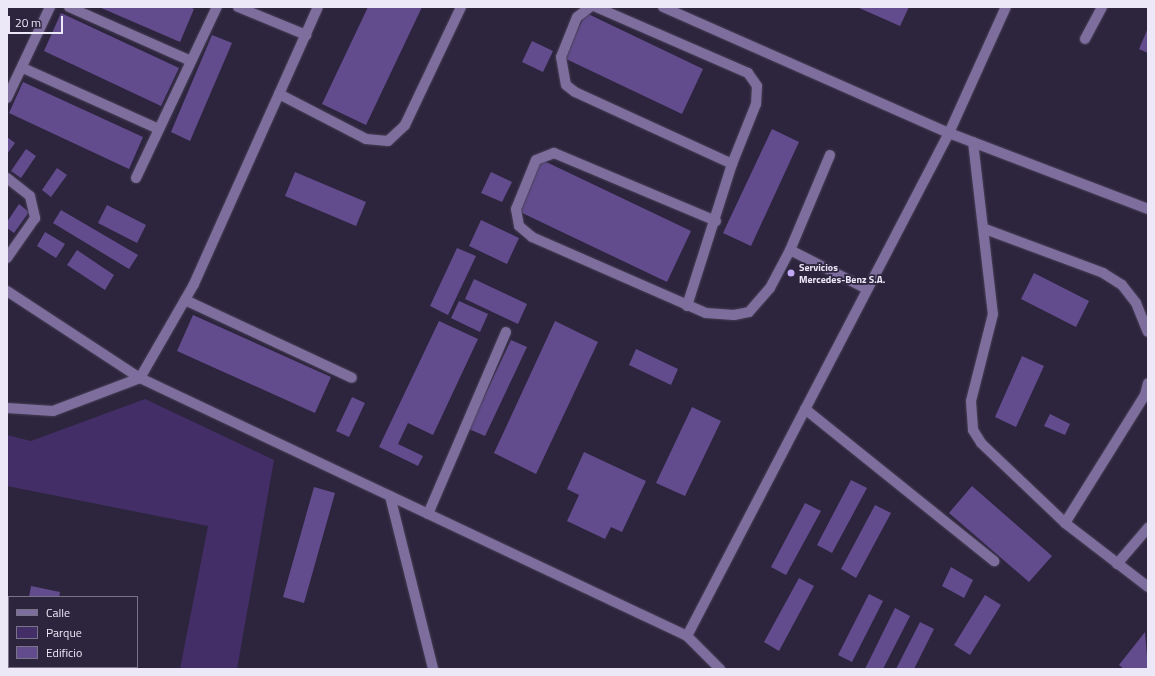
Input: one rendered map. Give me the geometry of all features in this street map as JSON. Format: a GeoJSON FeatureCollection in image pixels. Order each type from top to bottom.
{"type":"FeatureCollection","features":[{"type":"Feature","properties":{"kind":"street"},"geometry":{"type":"LineString","coordinates":[[7,98],[23,68],[50,7]]}},
{"type":"Feature","properties":{"kind":"street"},"geometry":{"type":"LineString","coordinates":[[69,7],[191,61]]}},
{"type":"Feature","properties":{"kind":"street"},"geometry":{"type":"LineString","coordinates":[[136,178],[217,7]]}},
{"type":"Feature","properties":{"kind":"street"},"geometry":{"type":"LineString","coordinates":[[238,7],[306,35]]}},
{"type":"Feature","properties":{"kind":"street"},"geometry":{"type":"LineString","coordinates":[[7,408],[53,411],[140,378],[185,300],[318,7]]}},
{"type":"Feature","properties":{"kind":"street"},"geometry":{"type":"LineString","coordinates":[[279,94],[366,139],[388,141],[405,125],[461,7]]}},
{"type":"Feature","properties":{"kind":"street"},"geometry":{"type":"LineString","coordinates":[[590,7],[577,16],[561,57],[566,85],[575,92],[732,164]]}},
{"type":"Feature","properties":{"kind":"street"},"geometry":{"type":"LineString","coordinates":[[596,7],[748,73],[754,80],[756,104],[732,164],[716,221],[687,306]]}},
{"type":"Feature","properties":{"kind":"street"},"geometry":{"type":"LineString","coordinates":[[663,7],[949,133],[1148,209]]}},
{"type":"Feature","properties":{"kind":"street"},"geometry":{"type":"LineString","coordinates":[[687,636],[949,133],[1006,7]]}},
{"type":"Feature","properties":{"kind":"street"},"geometry":{"type":"LineString","coordinates":[[1085,39],[1102,7]]}},
{"type":"Feature","properties":{"kind":"street"},"geometry":{"type":"LineString","coordinates":[[23,68],[159,129]]}},
{"type":"Feature","properties":{"kind":"street"},"geometry":{"type":"LineString","coordinates":[[973,142],[985,229],[993,314],[972,401],[973,430],[981,443],[1065,523],[1148,587]]}},
{"type":"Feature","properties":{"kind":"street"},"geometry":{"type":"LineString","coordinates":[[716,221],[554,153],[536,160],[518,199],[516,219],[532,237],[687,306],[722,315],[749,312],[770,288],[790,250],[830,155]]}},
{"type":"Feature","properties":{"kind":"street"},"geometry":{"type":"LineString","coordinates":[[7,178],[30,196],[35,218],[7,258]]}},
{"type":"Feature","properties":{"kind":"street"},"geometry":{"type":"LineString","coordinates":[[985,229],[1103,273],[1122,285],[1136,303],[1148,332]]}},
{"type":"Feature","properties":{"kind":"street"},"geometry":{"type":"LineString","coordinates":[[790,250],[867,289]]}},
{"type":"Feature","properties":{"kind":"street"},"geometry":{"type":"LineString","coordinates":[[7,291],[140,378],[687,636],[720,669]]}},
{"type":"Feature","properties":{"kind":"street"},"geometry":{"type":"LineString","coordinates":[[185,300],[352,378]]}},
{"type":"Feature","properties":{"kind":"street"},"geometry":{"type":"LineString","coordinates":[[428,514],[506,332]]}},
{"type":"Feature","properties":{"kind":"street"},"geometry":{"type":"LineString","coordinates":[[1065,523],[1145,396],[1148,383]]}},
{"type":"Feature","properties":{"kind":"street"},"geometry":{"type":"LineString","coordinates":[[805,409],[994,561]]}},
{"type":"Feature","properties":{"kind":"street"},"geometry":{"type":"LineString","coordinates":[[390,496],[433,669]]}},
{"type":"Feature","properties":{"kind":"street"},"geometry":{"type":"LineString","coordinates":[[1118,564],[1148,528]]}},
{"type":"Feature","properties":{"kind":"green space"},"geometry":{"type":"Polygon","coordinates":[[[145,399],[274,460],[237,669],[180,669],[208,526],[7,486],[7,435],[31,441],[145,399]]]}},
{"type":"Feature","properties":{"kind":"building"},"geometry":{"type":"Polygon","coordinates":[[[99,7],[190,7],[194,9],[180,42],[99,7]]]}},
{"type":"Feature","properties":{"kind":"building"},"geometry":{"type":"Polygon","coordinates":[[[368,7],[422,7],[366,125],[322,104],[368,7]]]}},
{"type":"Feature","properties":{"kind":"building"},"geometry":{"type":"Polygon","coordinates":[[[857,7],[909,7],[900,26],[857,7]]]}},
{"type":"Feature","properties":{"kind":"building"},"geometry":{"type":"Polygon","coordinates":[[[61,13],[179,68],[161,106],[44,51],[61,13]]]}},
{"type":"Feature","properties":{"kind":"building"},"geometry":{"type":"Polygon","coordinates":[[[586,13],[703,69],[682,114],[564,58],[586,13]]]}},
{"type":"Feature","properties":{"kind":"building"},"geometry":{"type":"Polygon","coordinates":[[[1148,28],[1148,53],[1139,49],[1148,28]]]}},
{"type":"Feature","properties":{"kind":"building"},"geometry":{"type":"Polygon","coordinates":[[[212,35],[232,43],[190,141],[171,132],[212,35]]]}},
{"type":"Feature","properties":{"kind":"building"},"geometry":{"type":"Polygon","coordinates":[[[532,41],[553,51],[543,72],[522,62],[532,41]]]}},
{"type":"Feature","properties":{"kind":"building"},"geometry":{"type":"Polygon","coordinates":[[[23,82],[143,137],[129,169],[9,113],[23,82]]]}},
{"type":"Feature","properties":{"kind":"building"},"geometry":{"type":"Polygon","coordinates":[[[772,129],[799,142],[751,246],[723,233],[772,129]]]}},
{"type":"Feature","properties":{"kind":"building"},"geometry":{"type":"Polygon","coordinates":[[[7,137],[15,143],[7,154],[7,137]]]}},
{"type":"Feature","properties":{"kind":"building"},"geometry":{"type":"Polygon","coordinates":[[[26,149],[36,156],[21,178],[11,171],[26,149]]]}},
{"type":"Feature","properties":{"kind":"building"},"geometry":{"type":"Polygon","coordinates":[[[542,160],[691,231],[667,282],[518,211],[542,160]]]}},
{"type":"Feature","properties":{"kind":"building"},"geometry":{"type":"Polygon","coordinates":[[[57,168],[67,175],[51,197],[42,190],[57,168]]]}},
{"type":"Feature","properties":{"kind":"building"},"geometry":{"type":"Polygon","coordinates":[[[295,172],[366,202],[356,226],[285,196],[295,172]]]}},
{"type":"Feature","properties":{"kind":"building"},"geometry":{"type":"Polygon","coordinates":[[[491,172],[512,182],[502,202],[481,193],[491,172]]]}},
{"type":"Feature","properties":{"kind":"building"},"geometry":{"type":"Polygon","coordinates":[[[19,204],[29,212],[14,233],[7,228],[7,222],[19,204]]]}},
{"type":"Feature","properties":{"kind":"building"},"geometry":{"type":"Polygon","coordinates":[[[107,205],[146,225],[137,243],[98,223],[107,205]]]}},
{"type":"Feature","properties":{"kind":"building"},"geometry":{"type":"Polygon","coordinates":[[[61,210],[138,255],[129,269],[53,223],[61,210]]]}},
{"type":"Feature","properties":{"kind":"building"},"geometry":{"type":"Polygon","coordinates":[[[481,220],[519,238],[507,264],[469,246],[481,220]]]}},
{"type":"Feature","properties":{"kind":"building"},"geometry":{"type":"Polygon","coordinates":[[[45,232],[65,244],[56,258],[37,246],[45,232]]]}},
{"type":"Feature","properties":{"kind":"building"},"geometry":{"type":"Polygon","coordinates":[[[457,248],[476,256],[448,315],[430,306],[457,248]]]}},
{"type":"Feature","properties":{"kind":"building"},"geometry":{"type":"Polygon","coordinates":[[[77,250],[114,275],[105,290],[67,265],[77,250]]]}},
{"type":"Feature","properties":{"kind":"building"},"geometry":{"type":"Polygon","coordinates":[[[1034,273],[1089,301],[1076,327],[1021,299],[1034,273]]]}},
{"type":"Feature","properties":{"kind":"building"},"geometry":{"type":"Polygon","coordinates":[[[474,279],[527,304],[518,324],[465,299],[474,279]]]}},
{"type":"Feature","properties":{"kind":"building"},"geometry":{"type":"Polygon","coordinates":[[[459,301],[488,314],[480,332],[451,318],[459,301]]]}},
{"type":"Feature","properties":{"kind":"building"},"geometry":{"type":"Polygon","coordinates":[[[193,315],[331,377],[315,413],[177,351],[193,315]]]}},
{"type":"Feature","properties":{"kind":"building"},"geometry":{"type":"Polygon","coordinates":[[[439,321],[478,339],[433,435],[408,423],[398,444],[423,456],[418,466],[379,447],[439,321]]]}},
{"type":"Feature","properties":{"kind":"building"},"geometry":{"type":"Polygon","coordinates":[[[555,321],[598,342],[536,474],[494,453],[555,321]]]}},
{"type":"Feature","properties":{"kind":"building"},"geometry":{"type":"Polygon","coordinates":[[[511,340],[527,347],[485,436],[469,429],[511,340]]]}},
{"type":"Feature","properties":{"kind":"building"},"geometry":{"type":"Polygon","coordinates":[[[636,349],[678,369],[671,385],[629,365],[636,349]]]}},
{"type":"Feature","properties":{"kind":"building"},"geometry":{"type":"Polygon","coordinates":[[[1022,356],[1044,366],[1016,427],[995,417],[1022,356]]]}},
{"type":"Feature","properties":{"kind":"building"},"geometry":{"type":"Polygon","coordinates":[[[352,397],[365,403],[349,437],[336,431],[352,397]]]}},
{"type":"Feature","properties":{"kind":"building"},"geometry":{"type":"Polygon","coordinates":[[[692,407],[721,421],[685,496],[656,483],[692,407]]]}},
{"type":"Feature","properties":{"kind":"building"},"geometry":{"type":"Polygon","coordinates":[[[1050,414],[1070,424],[1065,435],[1044,426],[1050,414]]]}},
{"type":"Feature","properties":{"kind":"building"},"geometry":{"type":"Polygon","coordinates":[[[584,452],[646,481],[622,532],[611,527],[605,539],[567,521],[579,495],[567,489],[584,452]]]}},
{"type":"Feature","properties":{"kind":"building"},"geometry":{"type":"Polygon","coordinates":[[[851,480],[867,488],[832,553],[817,545],[851,480]]]}},
{"type":"Feature","properties":{"kind":"building"},"geometry":{"type":"Polygon","coordinates":[[[972,486],[1052,556],[1029,582],[949,513],[972,486]]]}},
{"type":"Feature","properties":{"kind":"building"},"geometry":{"type":"Polygon","coordinates":[[[314,487],[335,493],[304,603],[283,597],[314,487]]]}},
{"type":"Feature","properties":{"kind":"building"},"geometry":{"type":"Polygon","coordinates":[[[805,503],[821,511],[786,575],[771,567],[805,503]]]}},
{"type":"Feature","properties":{"kind":"building"},"geometry":{"type":"Polygon","coordinates":[[[875,505],[891,513],[856,578],[841,569],[875,505]]]}},
{"type":"Feature","properties":{"kind":"building"},"geometry":{"type":"Polygon","coordinates":[[[951,567],[973,580],[964,598],[942,586],[951,567]]]}},
{"type":"Feature","properties":{"kind":"building"},"geometry":{"type":"Polygon","coordinates":[[[799,578],[814,586],[779,651],[764,642],[799,578]]]}},
{"type":"Feature","properties":{"kind":"building"},"geometry":{"type":"Polygon","coordinates":[[[31,586],[60,592],[59,596],[29,596],[31,586]]]}},
{"type":"Feature","properties":{"kind":"building"},"geometry":{"type":"Polygon","coordinates":[[[869,594],[883,601],[852,662],[838,655],[869,594]]]}},
{"type":"Feature","properties":{"kind":"building"},"geometry":{"type":"Polygon","coordinates":[[[985,595],[1001,605],[970,655],[954,645],[985,595]]]}},
{"type":"Feature","properties":{"kind":"building"},"geometry":{"type":"Polygon","coordinates":[[[895,608],[910,616],[883,669],[865,669],[895,608]]]}},
{"type":"Feature","properties":{"kind":"building"},"geometry":{"type":"Polygon","coordinates":[[[920,622],[934,629],[914,669],[896,669],[920,622]]]}},
{"type":"Feature","properties":{"kind":"building"},"geometry":{"type":"Polygon","coordinates":[[[1145,632],[1148,669],[1124,669],[1119,665],[1145,632]]]}},
{"type":"Feature","properties":{"kind":"place","name":"Servicios Mercedes-Benz S.A."},"geometry":{"type":"Point","coordinates":[791,273]}}]}
